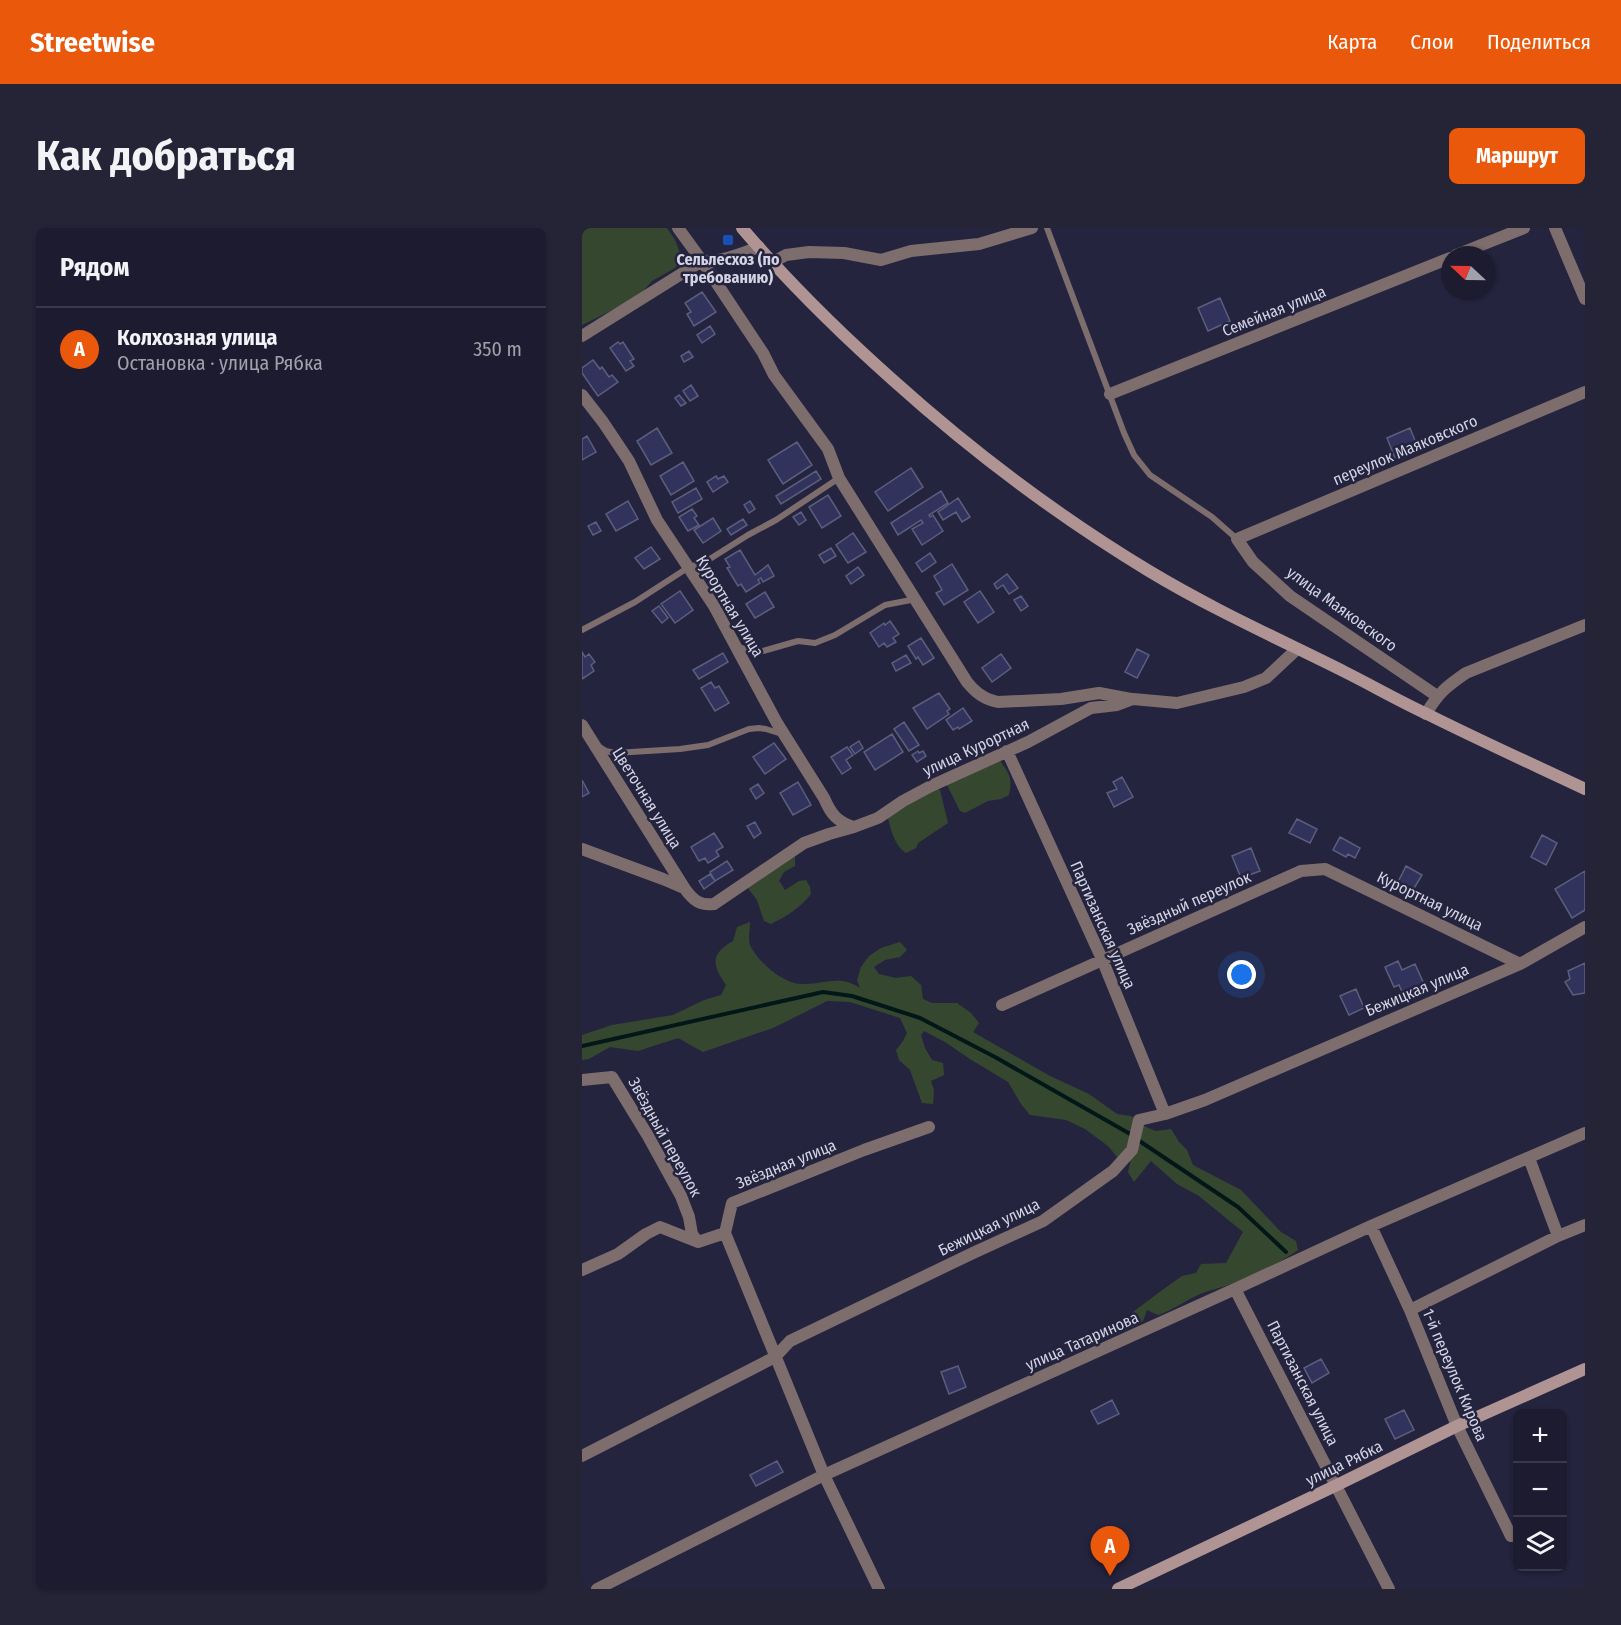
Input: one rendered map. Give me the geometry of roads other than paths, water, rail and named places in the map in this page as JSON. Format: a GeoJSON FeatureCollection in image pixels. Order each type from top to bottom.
{"type":"FeatureCollection","features":[{"type":"Feature","properties":{"kind":"main road"},"geometry":{"type":"LineString","coordinates":[[742,228],[816,308],[907,393],[963,441],[1046,504],[1097,539],[1207,603],[1426,714],[1585,789]]}},
{"type":"Feature","properties":{"kind":"main road","name":"улица Рябка"},"geometry":{"type":"LineString","coordinates":[[1118,1589],[1457,1426],[1585,1369]]}},
{"type":"Feature","properties":{"kind":"street"},"geometry":{"type":"LineString","coordinates":[[678,228],[763,353],[774,375],[828,449],[839,478],[967,682],[977,693],[998,702],[1061,699],[1099,693],[1133,699]]}},
{"type":"Feature","properties":{"kind":"street"},"geometry":{"type":"LineString","coordinates":[[773,262],[786,255],[809,252],[844,253],[881,260],[911,251],[979,244],[1032,228]]}},
{"type":"Feature","properties":{"kind":"street"},"geometry":{"type":"LineString","coordinates":[[1479,246],[1524,228]]}},
{"type":"Feature","properties":{"kind":"street"},"geometry":{"type":"LineString","coordinates":[[1555,228],[1585,299]]}},
{"type":"Feature","properties":{"kind":"street"},"geometry":{"type":"LineString","coordinates":[[582,336],[702,261],[712,262],[759,247]]}},
{"type":"Feature","properties":{"kind":"street","name":"Семейная улица"},"geometry":{"type":"LineString","coordinates":[[1110,394],[1441,262]]}},
{"type":"Feature","properties":{"kind":"street","name":"переулок Маяковского"},"geometry":{"type":"LineString","coordinates":[[1237,539],[1585,392]]}},
{"type":"Feature","properties":{"kind":"street","name":"Курортная улица"},"geometry":{"type":"LineString","coordinates":[[582,395],[629,461],[657,520],[714,606],[829,810],[843,824],[854,827]]}},
{"type":"Feature","properties":{"kind":"street","name":"улица Маяковского"},"geometry":{"type":"LineString","coordinates":[[1237,539],[1253,562],[1290,596],[1437,696]]}},
{"type":"Feature","properties":{"kind":"street"},"geometry":{"type":"LineString","coordinates":[[1426,714],[1437,696],[1466,673],[1585,625]]}},
{"type":"Feature","properties":{"kind":"street","name":"улица Курортная"},"geometry":{"type":"LineString","coordinates":[[685,889],[692,899],[706,905],[714,904],[804,843],[878,818],[930,786],[1028,742],[1091,708],[1117,705],[1133,699],[1177,703],[1244,687],[1266,678],[1297,649]]}},
{"type":"Feature","properties":{"kind":"street","name":"Цветочная улица"},"geometry":{"type":"LineString","coordinates":[[584,728],[685,889]]}},
{"type":"Feature","properties":{"kind":"street","name":"Партизанская улица"},"geometry":{"type":"LineString","coordinates":[[1007,751],[1102,959],[1165,1114]]}},
{"type":"Feature","properties":{"kind":"street"},"geometry":{"type":"LineString","coordinates":[[582,849],[685,889]]}},
{"type":"Feature","properties":{"kind":"street","name":"Курортная улица"},"geometry":{"type":"LineString","coordinates":[[1325,869],[1520,964]]}},
{"type":"Feature","properties":{"kind":"street","name":"Звёздный переулок"},"geometry":{"type":"LineString","coordinates":[[1002,1005],[1301,871],[1325,869]]}},
{"type":"Feature","properties":{"kind":"street","name":"Бежицкая улица"},"geometry":{"type":"LineString","coordinates":[[582,1456],[775,1357],[790,1341],[1043,1221],[1113,1171],[1132,1150],[1139,1120],[1205,1100],[1520,964],[1585,927]]}},
{"type":"Feature","properties":{"kind":"street","name":"Звёздный переулок"},"geometry":{"type":"LineString","coordinates":[[582,1080],[612,1077],[681,1196],[689,1216],[692,1234],[698,1242]]}},
{"type":"Feature","properties":{"kind":"street","name":"Звёздная улица"},"geometry":{"type":"LineString","coordinates":[[725,1233],[732,1203],[864,1150],[929,1127]]}},
{"type":"Feature","properties":{"kind":"street","name":"улица Татаринова"},"geometry":{"type":"LineString","coordinates":[[597,1589],[824,1475],[1235,1290],[1371,1226],[1585,1133]]}},
{"type":"Feature","properties":{"kind":"street"},"geometry":{"type":"LineString","coordinates":[[1529,1158],[1558,1236]]}},
{"type":"Feature","properties":{"kind":"street"},"geometry":{"type":"LineString","coordinates":[[1410,1310],[1558,1236],[1585,1225]]}},
{"type":"Feature","properties":{"kind":"street","name":"1-й переулок Кирова"},"geometry":{"type":"LineString","coordinates":[[1371,1226],[1410,1310],[1457,1426],[1511,1536]]}},
{"type":"Feature","properties":{"kind":"street"},"geometry":{"type":"LineString","coordinates":[[582,1270],[618,1254],[660,1227],[698,1242],[725,1233],[824,1475],[879,1589]]}},
{"type":"Feature","properties":{"kind":"street","name":"Партизанская улица"},"geometry":{"type":"LineString","coordinates":[[1235,1290],[1389,1589]]}},
{"type":"Feature","properties":{"kind":"lane"},"geometry":{"type":"LineString","coordinates":[[1047,228],[1134,455],[1150,475],[1212,517],[1237,539]]}},
{"type":"Feature","properties":{"kind":"lane"},"geometry":{"type":"LineString","coordinates":[[582,630],[636,602],[689,567],[705,562],[776,520],[839,478]]}},
{"type":"Feature","properties":{"kind":"lane"},"geometry":{"type":"LineString","coordinates":[[736,645],[743,650],[754,652],[798,641],[815,643],[835,635],[885,604],[916,598]]}},
{"type":"Feature","properties":{"kind":"lane"},"geometry":{"type":"LineString","coordinates":[[584,728],[599,747],[615,753],[708,745],[749,729],[759,728],[786,736]]}},
{"type":"Feature","properties":{"kind":"waterway"},"geometry":{"type":"LineString","coordinates":[[582,1046],[823,992],[852,996],[920,1018],[995,1057],[1132,1135]]}},
{"type":"Feature","properties":{"kind":"waterway"},"geometry":{"type":"LineString","coordinates":[[1138,1140],[1238,1207],[1286,1252]]}},
{"type":"Feature","properties":{"kind":"place","name":"Сельлесхоз (по требованию)"},"geometry":{"type":"Point","coordinates":[728,240]}},
{"type":"Feature","properties":{"kind":"place","name":"Колхозная улица"},"geometry":{"type":"Point","coordinates":[1110,1576]}}]}
